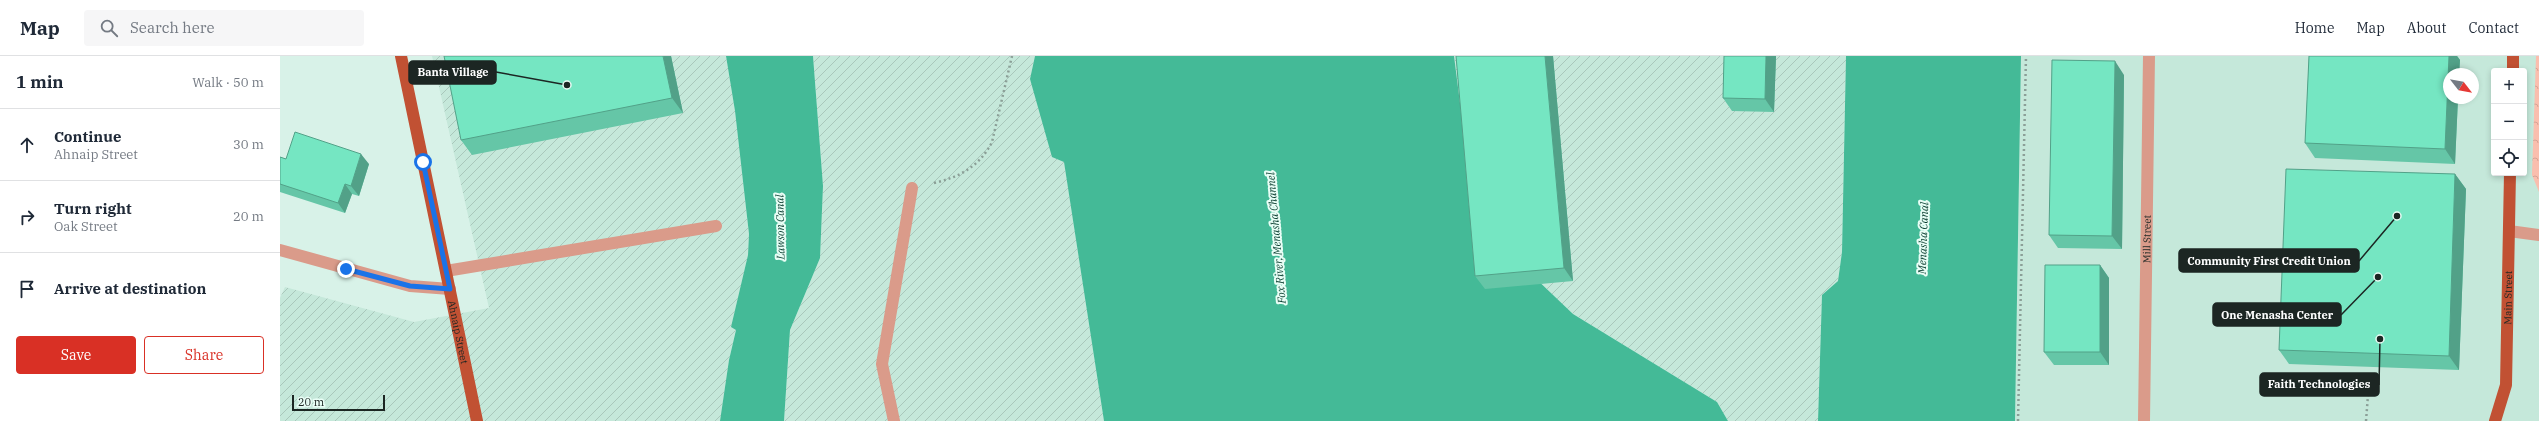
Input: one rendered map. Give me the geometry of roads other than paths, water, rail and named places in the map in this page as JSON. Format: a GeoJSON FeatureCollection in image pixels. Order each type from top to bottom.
{"type":"FeatureCollection","features":[{"type":"Feature","properties":{"kind":"main road","name":"Ahnaip Street"},"geometry":{"type":"LineString","coordinates":[[401,56],[477,421]]}},
{"type":"Feature","properties":{"kind":"main road"},"geometry":{"type":"LineString","coordinates":[[2513,56],[2513,68]]}},
{"type":"Feature","properties":{"kind":"main road","name":"Main Street"},"geometry":{"type":"LineString","coordinates":[[2495,421],[2506,386],[2510,176]]}},
{"type":"Feature","properties":{"kind":"street","name":"Mill Street"},"geometry":{"type":"LineString","coordinates":[[2144,421],[2149,56]]}},
{"type":"Feature","properties":{"kind":"street"},"geometry":{"type":"LineString","coordinates":[[894,421],[882,364],[912,188]]}},
{"type":"Feature","properties":{"kind":"street"},"geometry":{"type":"LineString","coordinates":[[446,271],[716,226]]}},
{"type":"Feature","properties":{"kind":"street"},"geometry":{"type":"LineString","coordinates":[[2509,231],[2539,235]]}},
{"type":"Feature","properties":{"kind":"street"},"geometry":{"type":"LineString","coordinates":[[280,250],[410,286],[450,289]]}},
{"type":"Feature","properties":{"kind":"water","name":"Lawson Canal"},"geometry":{"type":"Polygon","coordinates":[[[726,56],[813,56],[823,186],[820,258],[790,330],[784,421],[720,421],[729,360],[736,330],[731,327],[748,255],[749,234],[735,111],[726,56]]]}},
{"type":"Feature","properties":{"kind":"water","name":"Fox River, Menasha Channel"},"geometry":{"type":"Polygon","coordinates":[[[1035,56],[1454,56],[1473,205],[1530,273],[1573,314],[1717,402],[1728,421],[1104,421],[1064,162],[1052,157],[1030,79],[1035,56]]]}},
{"type":"Feature","properties":{"kind":"water","name":"Menasha Canal"},"geometry":{"type":"Polygon","coordinates":[[[1846,56],[2021,56],[2015,421],[1818,421],[1822,295],[1838,281],[1842,252],[1846,56]]]}},
{"type":"Feature","properties":{"kind":"place","name":"Banta Village"},"geometry":{"type":"Point","coordinates":[567,85]}},
{"type":"Feature","properties":{"kind":"place","name":"Community First Credit Union"},"geometry":{"type":"Point","coordinates":[2397,216]}},
{"type":"Feature","properties":{"kind":"place","name":"One Menasha Center"},"geometry":{"type":"Point","coordinates":[2378,277]}},
{"type":"Feature","properties":{"kind":"place","name":"Faith Technologies"},"geometry":{"type":"Point","coordinates":[2380,339]}}]}
